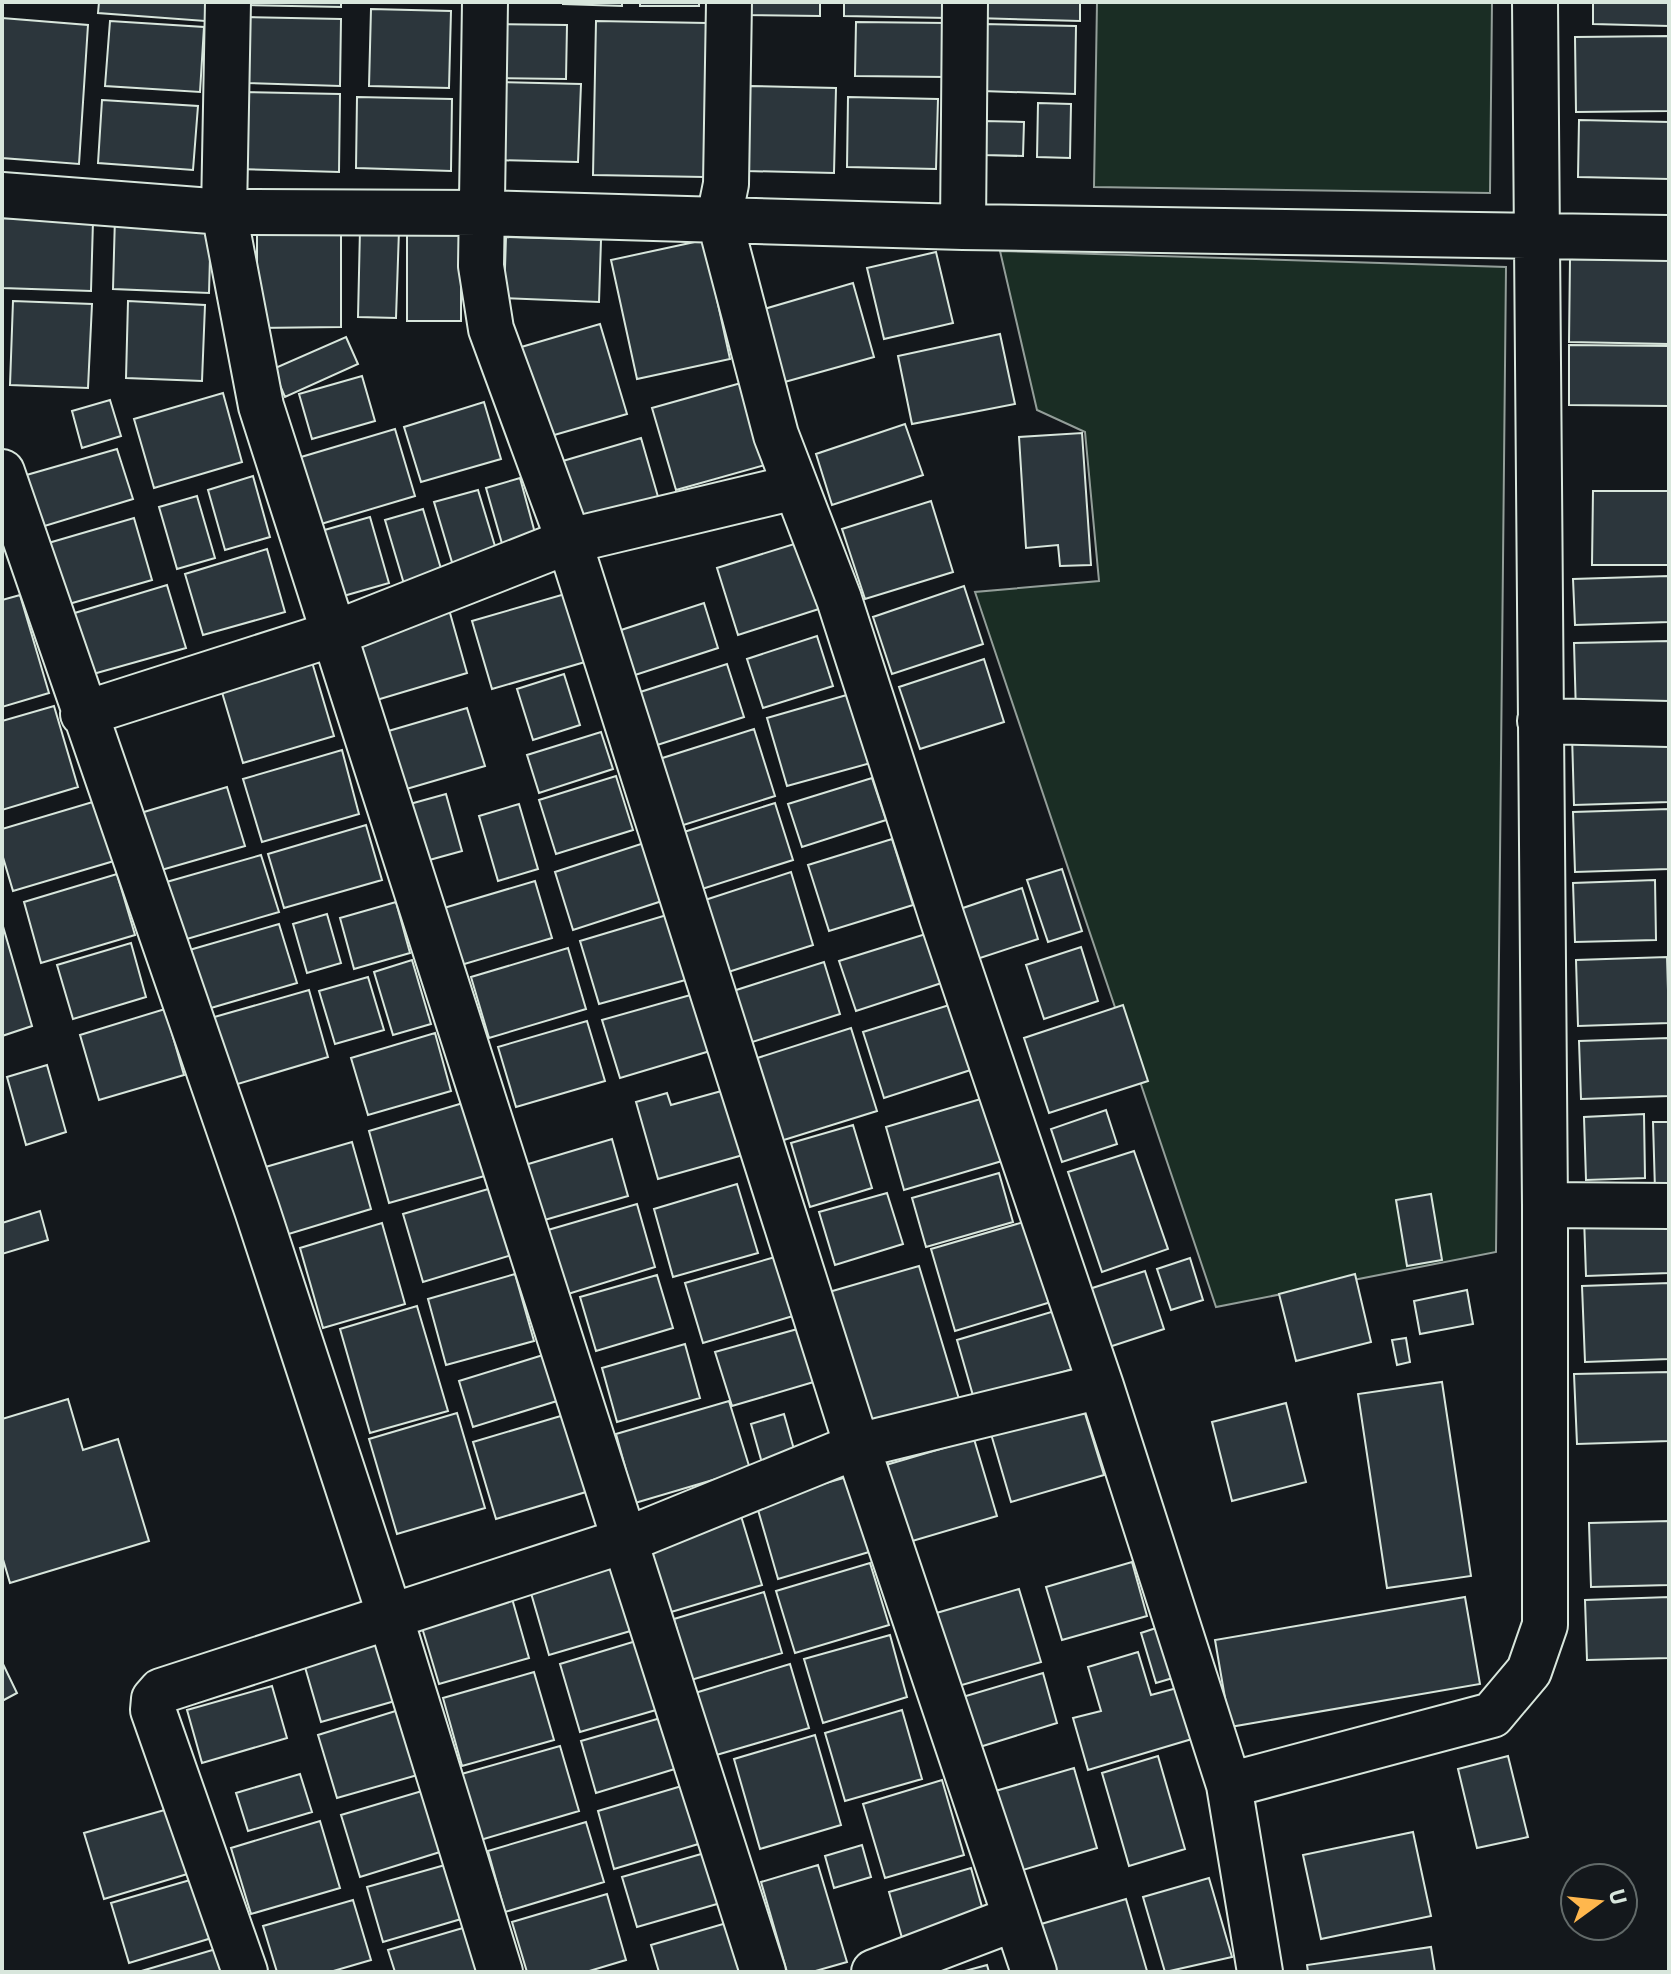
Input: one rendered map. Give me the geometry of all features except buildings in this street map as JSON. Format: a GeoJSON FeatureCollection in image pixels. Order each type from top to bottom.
{"type":"FeatureCollection","features":[{"type":"Feature","properties":{"kind":"street"},"geometry":{"type":"LineString","coordinates":[[228,2],[224,212],[261,406],[763,1972]]}},
{"type":"Feature","properties":{"kind":"street"},"geometry":{"type":"LineString","coordinates":[[485,2],[481,266],[491,329],[569,541],[857,1446],[1034,1972]]}},
{"type":"Feature","properties":{"kind":"street"},"geometry":{"type":"LineString","coordinates":[[729,2],[726,184],[719,218],[776,435],[839,599],[942,918],[1101,1386],[1229,1785],[1260,1972]]}},
{"type":"Feature","properties":{"kind":"street"},"geometry":{"type":"LineString","coordinates":[[963,227],[965,2]]}},
{"type":"Feature","properties":{"kind":"street"},"geometry":{"type":"LineString","coordinates":[[1229,1785],[1492,1715],[1529,1671],[1545,1625],[1545,1205],[1535,2]]}},
{"type":"Feature","properties":{"kind":"street"},"geometry":{"type":"LineString","coordinates":[[2,195],[224,212],[481,213],[963,227],[1669,238]]}},
{"type":"Feature","properties":{"kind":"street"},"geometry":{"type":"LineString","coordinates":[[2,472],[83,714],[257,1210],[390,1616],[500,1972]]}},
{"type":"Feature","properties":{"kind":"street"},"geometry":{"type":"LineString","coordinates":[[83,714],[333,634],[569,541],[795,487]]}},
{"type":"Feature","properties":{"kind":"street"},"geometry":{"type":"LineString","coordinates":[[1540,721],[1669,724]]}},
{"type":"Feature","properties":{"kind":"street"},"geometry":{"type":"LineString","coordinates":[[1545,1205],[1669,1206]]}},
{"type":"Feature","properties":{"kind":"street"},"geometry":{"type":"LineString","coordinates":[[245,1972],[153,1710],[154,1699],[161,1691],[626,1540],[857,1446],[1101,1386]]}},
{"type":"Feature","properties":{"kind":"street"},"geometry":{"type":"LineString","coordinates":[[874,1972],[1016,1918]]}},
{"type":"Feature","properties":{"kind":"green space"},"geometry":{"type":"Polygon","coordinates":[[[1097,2],[1492,2],[1490,193],[1094,187],[1097,2]]]}},
{"type":"Feature","properties":{"kind":"green space"},"geometry":{"type":"Polygon","coordinates":[[[1000,251],[1506,267],[1496,1252],[1216,1307],[975,592],[1099,581],[1085,432],[1037,410],[1000,251]]]}}]}
